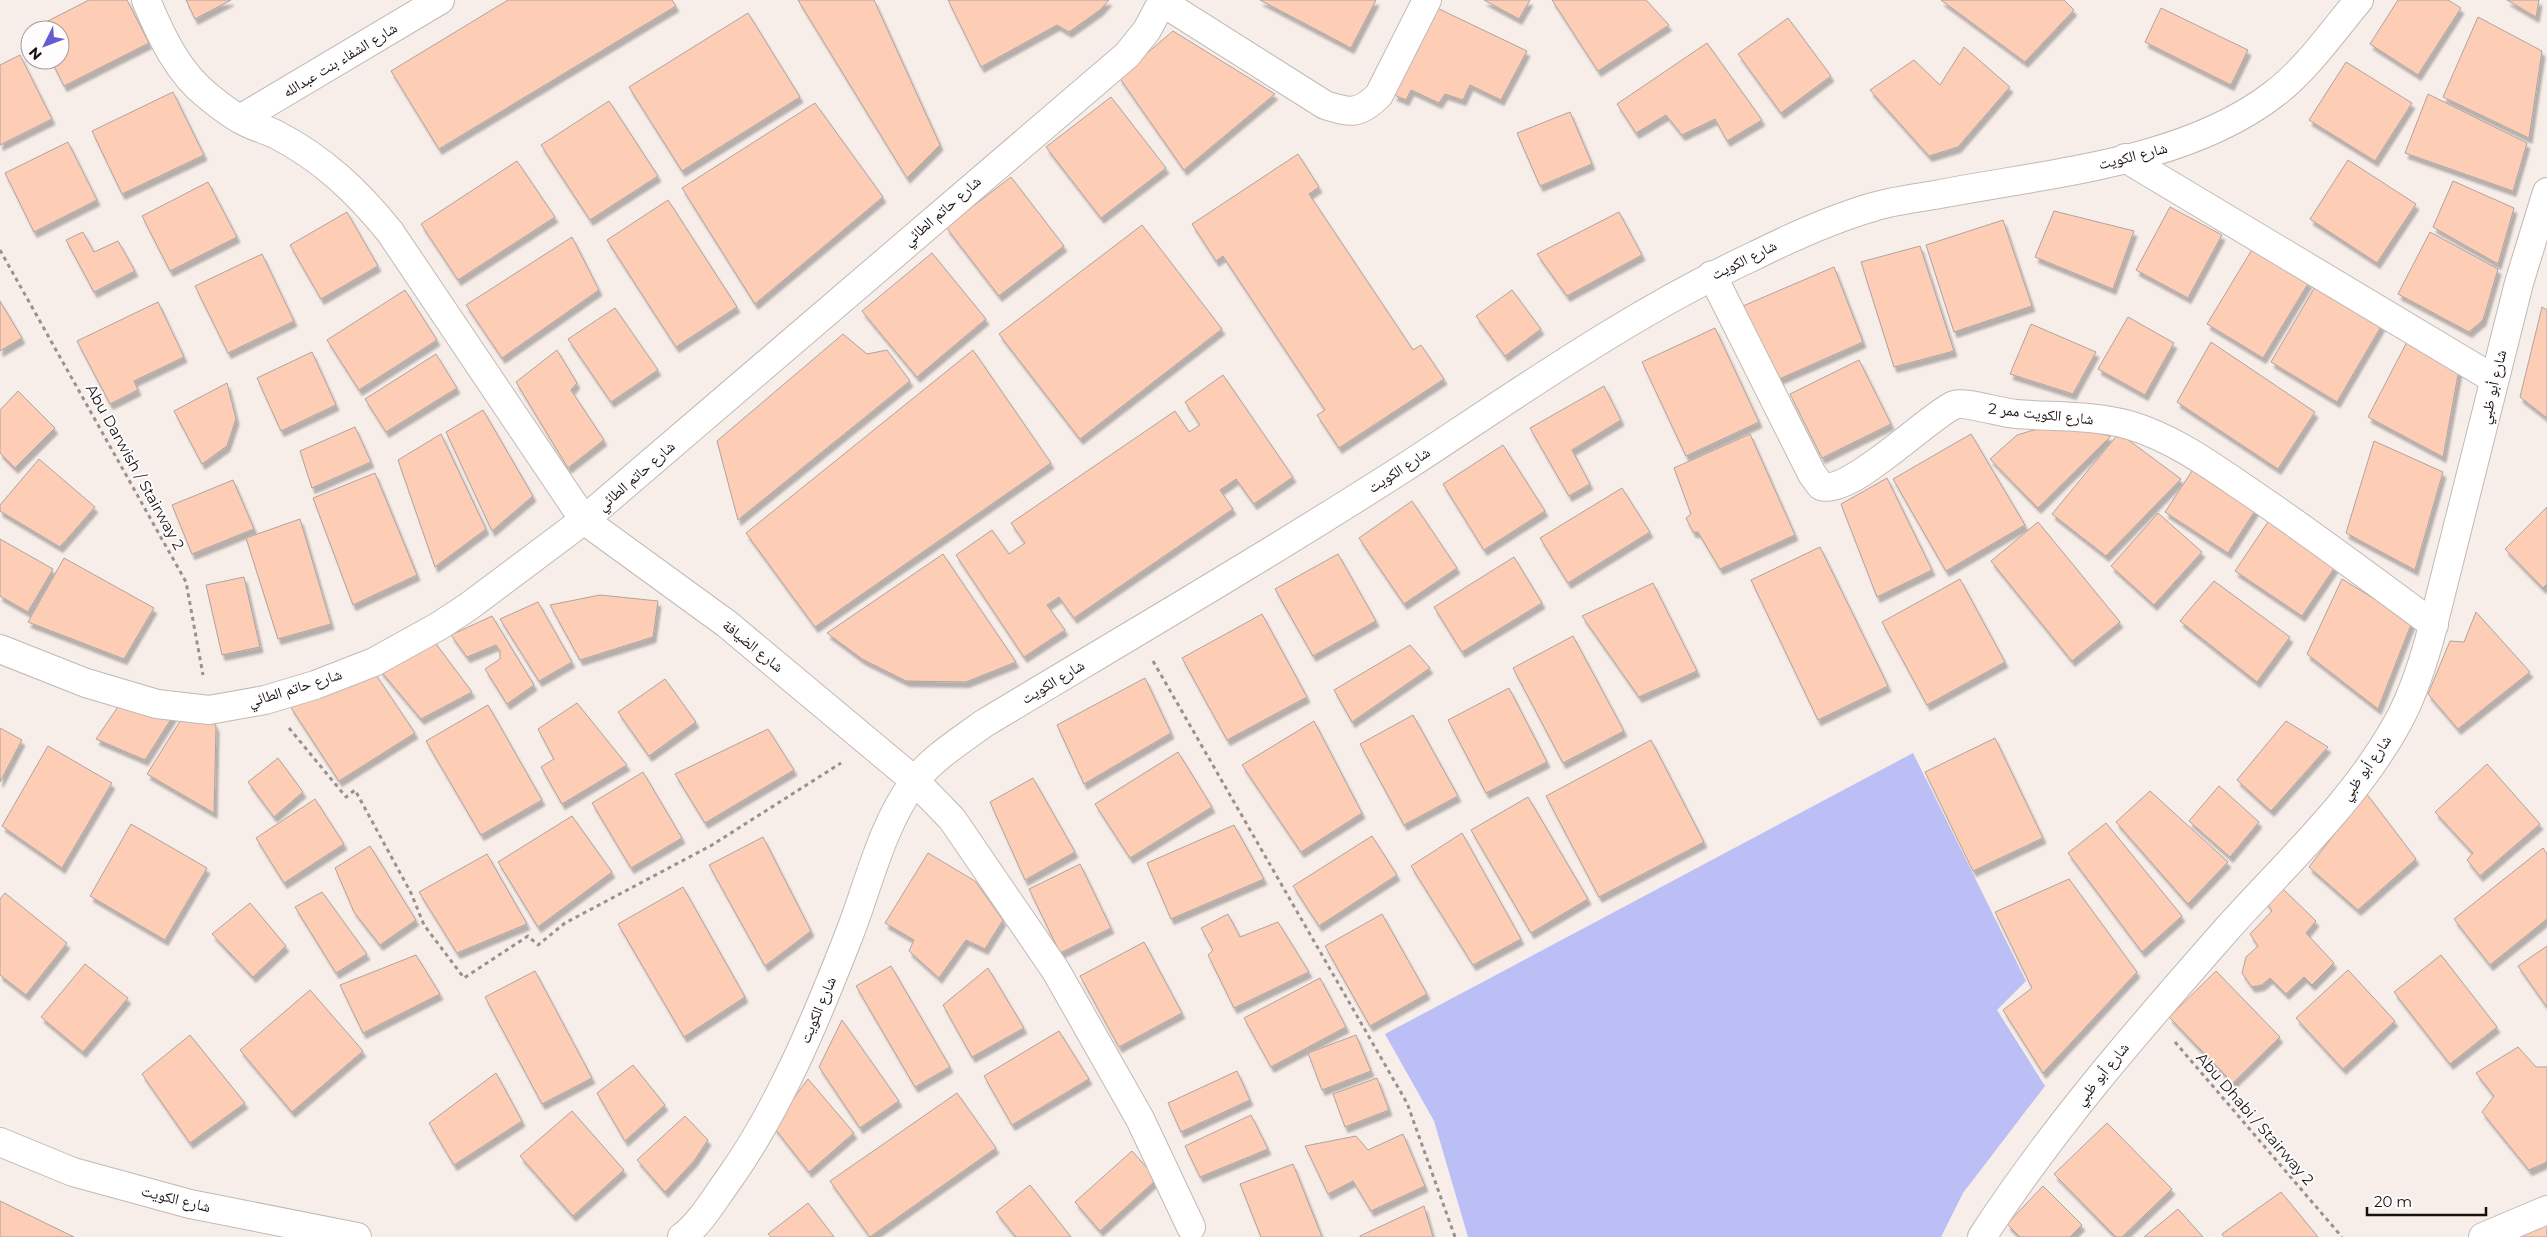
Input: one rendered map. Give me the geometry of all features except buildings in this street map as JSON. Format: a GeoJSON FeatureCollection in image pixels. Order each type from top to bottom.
{"type":"FeatureCollection","features":[{"type":"Feature","properties":{"kind":"street"},"geometry":{"type":"LineString","coordinates":[[146,0],[160,34],[181,67],[208,96],[240,119],[275,134],[308,153],[339,176],[366,202],[390,232],[584,520]]}},
{"type":"Feature","properties":{"kind":"street","name":"شارع الشفاء بنت عبدالله"},"geometry":{"type":"LineString","coordinates":[[240,119],[440,0]]}},
{"type":"Feature","properties":{"kind":"street"},"geometry":{"type":"LineString","coordinates":[[1163,1],[1325,105],[1342,110],[1357,111],[1368,106],[1379,95],[1427,0]]}},
{"type":"Feature","properties":{"kind":"street","name":"شارع الكويت"},"geometry":{"type":"LineString","coordinates":[[682,1237],[706,1211],[739,1165],[763,1124],[807,1036],[848,936],[892,818],[914,781],[942,755],[983,724],[1301,533],[1602,338],[1712,275],[1800,234],[1878,205],[2016,179],[2064,173],[2175,146],[2211,132],[2254,109],[2278,92],[2305,64],[2359,0]]}},
{"type":"Feature","properties":{"kind":"street","name":"شارع حاتم الطائي"},"geometry":{"type":"LineString","coordinates":[[0,649],[86,683],[157,704],[209,710],[265,700],[314,685],[374,662],[415,640],[468,607],[584,520],[1127,55],[1147,30],[1163,1]]}},
{"type":"Feature","properties":{"kind":"street"},"geometry":{"type":"LineString","coordinates":[[2125,158],[2494,379]]}},
{"type":"Feature","properties":{"kind":"street","name":"شارع أبو ظبي"},"geometry":{"type":"LineString","coordinates":[[1982,1237],[2067,1118],[2151,1016],[2340,806],[2377,757],[2398,722],[2418,676],[2434,625],[2478,456],[2494,379],[2519,283],[2547,192]]}},
{"type":"Feature","properties":{"kind":"street","name":"شارع الكويت ممر 2"},"geometry":{"type":"LineString","coordinates":[[1712,275],[1812,474],[1821,486],[1835,485],[1859,473],[1894,450],[1946,409],[1959,403],[2011,413],[2094,419],[2129,425],[2161,437],[2192,454],[2302,526],[2434,625]]}},
{"type":"Feature","properties":{"kind":"street","name":"شارع الضيافة"},"geometry":{"type":"LineString","coordinates":[[584,520],[727,624],[914,781],[952,819],[1056,971],[1140,1119],[1192,1227]]}},
{"type":"Feature","properties":{"kind":"street","name":"شارع الكويت"},"geometry":{"type":"LineString","coordinates":[[0,1142],[73,1172],[172,1199],[358,1237]]}},
{"type":"Feature","properties":{"kind":"street"},"geometry":{"type":"LineString","coordinates":[[2483,1237],[2547,1210]]}},
{"type":"Feature","properties":{"kind":"path","name":"Abu Darwish / Stairway 2"},"geometry":{"type":"LineString","coordinates":[[0,250],[186,582],[209,710]]}},
{"type":"Feature","properties":{"kind":"path"},"geometry":{"type":"LineString","coordinates":[[1152,660],[1406,1103],[1455,1237]]}},
{"type":"Feature","properties":{"kind":"path"},"geometry":{"type":"LineString","coordinates":[[265,700],[346,797],[355,790],[412,893],[424,925],[464,978],[528,936],[538,944],[565,922],[712,844],[871,744]]}},
{"type":"Feature","properties":{"kind":"path","name":"Abu Dhabi / Stairway 2"},"geometry":{"type":"LineString","coordinates":[[2151,1016],[2342,1237]]}},
{"type":"Feature","properties":{"kind":"shaded area"},"geometry":{"type":"Polygon","coordinates":[[[1913,753],[2026,981],[1997,1010],[2045,1086],[1963,1193],[1941,1237],[1468,1237],[1434,1121],[1385,1034],[1913,753]]]}}]}
